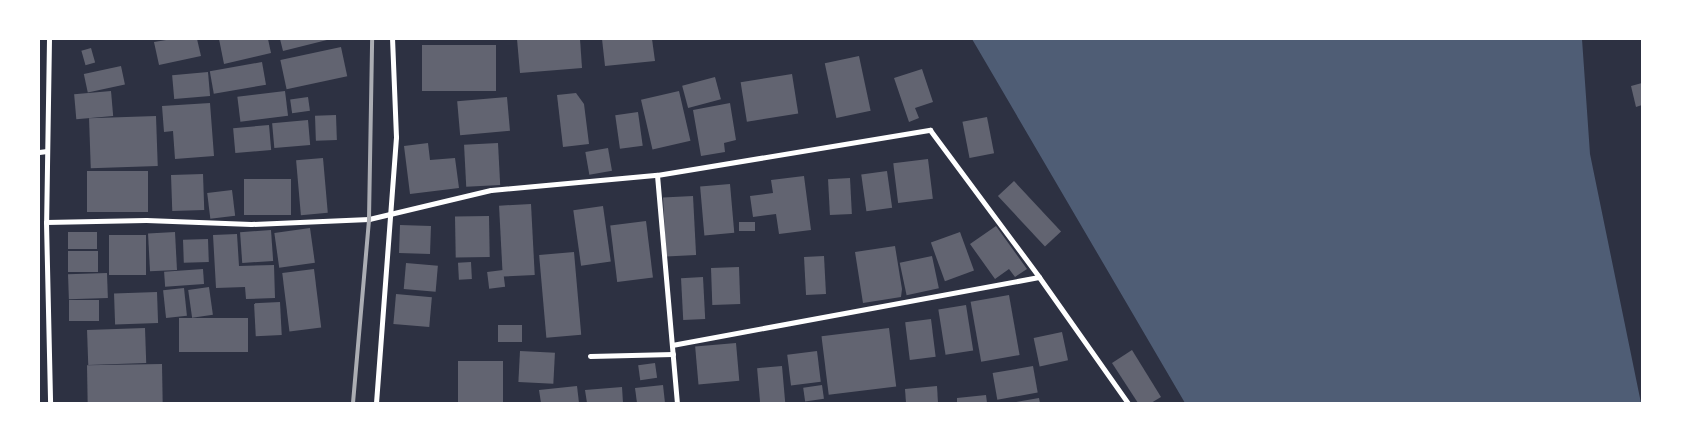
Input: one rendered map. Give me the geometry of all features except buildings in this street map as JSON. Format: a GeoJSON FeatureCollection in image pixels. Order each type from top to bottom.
{"type":"FeatureCollection","features":[{"type":"Feature","properties":{"kind":"street"},"geometry":{"type":"LineString","coordinates":[[49,39],[46,222],[50,403]]}},
{"type":"Feature","properties":{"kind":"street"},"geometry":{"type":"LineString","coordinates":[[376,403],[392,213],[396,137],[392,39]]}},
{"type":"Feature","properties":{"kind":"street"},"geometry":{"type":"LineString","coordinates":[[46,222],[146,220],[251,224],[369,218],[491,190],[657,175],[930,130],[1039,277],[1128,403]]}},
{"type":"Feature","properties":{"kind":"street"},"geometry":{"type":"LineString","coordinates":[[39,152],[47,151]]}},
{"type":"Feature","properties":{"kind":"street"},"geometry":{"type":"LineString","coordinates":[[657,175],[677,403]]}},
{"type":"Feature","properties":{"kind":"street"},"geometry":{"type":"LineString","coordinates":[[672,346],[1039,277]]}},
{"type":"Feature","properties":{"kind":"street"},"geometry":{"type":"LineString","coordinates":[[590,356],[673,354]]}},
{"type":"Feature","properties":{"kind":"water"},"geometry":{"type":"Polygon","coordinates":[[[972,39],[1582,39],[1590,154],[1641,403],[1185,403],[972,39]]]}},
{"type":"Feature","properties":{"kind":"railway"},"geometry":{"type":"LineString","coordinates":[[353,403],[369,219],[372,39]]}}]}
